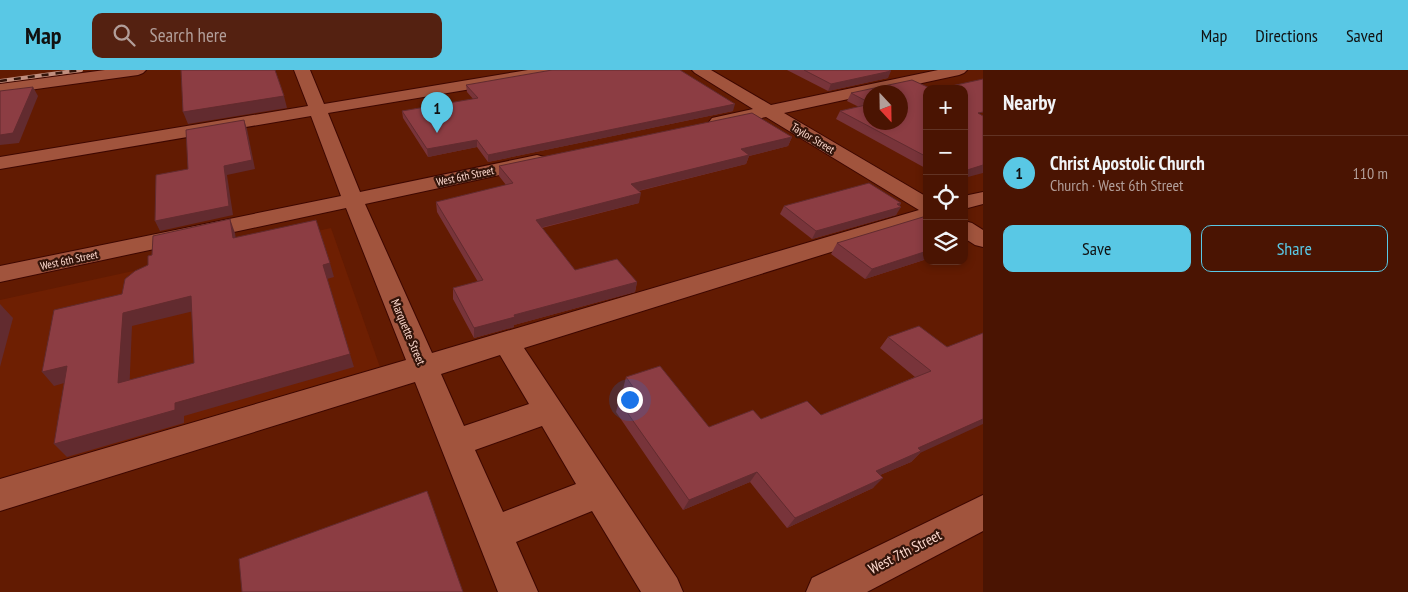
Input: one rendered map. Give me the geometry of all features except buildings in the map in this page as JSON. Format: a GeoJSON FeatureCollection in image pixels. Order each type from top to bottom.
{"type":"FeatureCollection","features":[{"type":"Feature","properties":{"kind":"street"},"geometry":{"type":"LineString","coordinates":[[0,78],[62,70]]}},
{"type":"Feature","properties":{"kind":"street"},"geometry":{"type":"LineString","coordinates":[[0,89],[138,70]]}},
{"type":"Feature","properties":{"kind":"street","name":"Marquette Street"},"geometry":{"type":"LineString","coordinates":[[302,70],[353,200],[518,592]]}},
{"type":"Feature","properties":{"kind":"street"},"geometry":{"type":"LineString","coordinates":[[0,163],[554,70]]}},
{"type":"Feature","properties":{"kind":"street","name":"Taylor Street"},"geometry":{"type":"LineString","coordinates":[[700,70],[923,204]]}},
{"type":"Feature","properties":{"kind":"street"},"geometry":{"type":"LineString","coordinates":[[701,126],[959,70]]}},
{"type":"Feature","properties":{"kind":"street","name":"West 6th Street"},"geometry":{"type":"LineString","coordinates":[[0,274],[556,157]]}},
{"type":"Feature","properties":{"kind":"street"},"geometry":{"type":"LineString","coordinates":[[968,202],[983,198]]}},
{"type":"Feature","properties":{"kind":"street"},"geometry":{"type":"LineString","coordinates":[[0,495],[923,216]]}},
{"type":"Feature","properties":{"kind":"street"},"geometry":{"type":"LineString","coordinates":[[968,231],[983,240]]}},
{"type":"Feature","properties":{"kind":"street"},"geometry":{"type":"LineString","coordinates":[[506,342],[663,592]]}},
{"type":"Feature","properties":{"kind":"street"},"geometry":{"type":"LineString","coordinates":[[455,443],[549,410]]}},
{"type":"Feature","properties":{"kind":"street"},"geometry":{"type":"LineString","coordinates":[[493,534],[599,491]]}},
{"type":"Feature","properties":{"kind":"street","name":"West 7th Street"},"geometry":{"type":"LineString","coordinates":[[826,592],[983,512]]}},
{"type":"Feature","properties":{"kind":"shaded area"},"geometry":{"type":"Polygon","coordinates":[[[331,228],[381,370],[0,480],[0,300],[331,228]]]}},
{"type":"Feature","properties":{"kind":"railway"},"geometry":{"type":"LineString","coordinates":[[0,81],[81,70]]}},
{"type":"Feature","properties":{"kind":"place","name":"Christ Apostolic Church"},"geometry":{"type":"Point","coordinates":[437,133]}}]}
